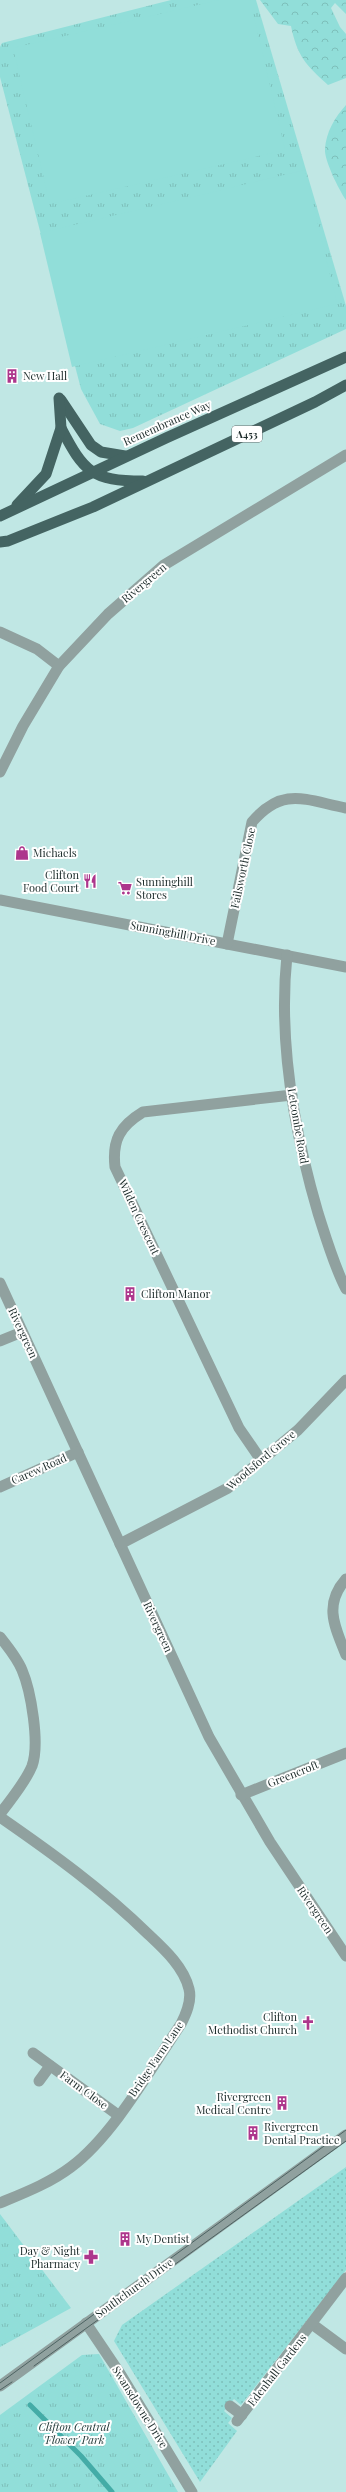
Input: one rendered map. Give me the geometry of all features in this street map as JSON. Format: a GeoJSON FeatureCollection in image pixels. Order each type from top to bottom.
{"type":"FeatureCollection","features":[{"type":"Feature","properties":{"kind":"highway","name":"Remembrance Way"},"geometry":{"type":"LineString","coordinates":[[0,516],[125,456],[346,357]]}},
{"type":"Feature","properties":{"kind":"highway","name":"A453"},"geometry":{"type":"LineString","coordinates":[[0,542],[8,541],[93,506],[346,385]]}},
{"type":"Feature","properties":{"kind":"highway"},"geometry":{"type":"LineString","coordinates":[[12,510],[46,474],[61,428],[59,398],[91,445],[101,452],[125,456]]}},
{"type":"Feature","properties":{"kind":"highway"},"geometry":{"type":"LineString","coordinates":[[61,428],[75,454],[92,472],[114,481],[147,481]]}},
{"type":"Feature","properties":{"kind":"street","name":"Rivergreen"},"geometry":{"type":"LineString","coordinates":[[0,772],[23,726],[59,666],[108,614],[164,565],[346,455]]}},
{"type":"Feature","properties":{"kind":"street"},"geometry":{"type":"LineString","coordinates":[[0,632],[37,649],[59,666]]}},
{"type":"Feature","properties":{"kind":"street","name":"Failsworth Close"},"geometry":{"type":"LineString","coordinates":[[227,944],[252,822],[264,808],[278,800],[294,798],[346,808]]}},
{"type":"Feature","properties":{"kind":"street","name":"Sunninghill Drive"},"geometry":{"type":"LineString","coordinates":[[0,900],[346,967]]}},
{"type":"Feature","properties":{"kind":"street","name":"Letcombe Road"},"geometry":{"type":"LineString","coordinates":[[287,955],[285,1031],[292,1095],[311,1189],[326,1238],[346,1290]]}},
{"type":"Feature","properties":{"kind":"street","name":"Wilden Crescent"},"geometry":{"type":"LineString","coordinates":[[261,1460],[239,1428],[115,1167],[114,1154],[118,1137],[128,1122],[143,1112],[292,1095]]}},
{"type":"Feature","properties":{"kind":"street","name":"Rivergreen"},"geometry":{"type":"LineString","coordinates":[[0,1283],[209,1737],[241,1795],[346,1956]]}},
{"type":"Feature","properties":{"kind":"street"},"geometry":{"type":"LineString","coordinates":[[0,1341],[22,1332]]}},
{"type":"Feature","properties":{"kind":"street","name":"Woodsford Grove"},"geometry":{"type":"LineString","coordinates":[[120,1544],[228,1488],[298,1430],[346,1380]]}},
{"type":"Feature","properties":{"kind":"street","name":"Carew Road"},"geometry":{"type":"LineString","coordinates":[[0,1487],[78,1452]]}},
{"type":"Feature","properties":{"kind":"street"},"geometry":{"type":"LineString","coordinates":[[346,1579],[334,1600],[332,1617],[346,1655]]}},
{"type":"Feature","properties":{"kind":"street"},"geometry":{"type":"LineString","coordinates":[[0,1636],[16,1658],[24,1675],[35,1741],[35,1754],[28,1775],[0,1815]]}},
{"type":"Feature","properties":{"kind":"street","name":"Greencroft"},"geometry":{"type":"LineString","coordinates":[[241,1795],[346,1753]]}},
{"type":"Feature","properties":{"kind":"street","name":"Bridge Farm Lane"},"geometry":{"type":"LineString","coordinates":[[0,1815],[114,1901],[167,1953],[183,1974],[189,1990],[188,2007],[181,2024],[103,2137],[71,2167],[34,2189],[0,2203]]}},
{"type":"Feature","properties":{"kind":"street","name":"Farm Close"},"geometry":{"type":"LineString","coordinates":[[33,2053],[118,2115]]}},
{"type":"Feature","properties":{"kind":"street","name":"Farm Close"},"geometry":{"type":"LineString","coordinates":[[39,2081],[50,2066]]}},
{"type":"Feature","properties":{"kind":"street","name":"Southchurch Drive"},"geometry":{"type":"LineString","coordinates":[[0,2386],[346,2135]]}},
{"type":"Feature","properties":{"kind":"street","name":"Edenhall Gardens"},"geometry":{"type":"LineString","coordinates":[[230,2406],[239,2418],[346,2278]]}},
{"type":"Feature","properties":{"kind":"street","name":"Swansdowne Drive"},"geometry":{"type":"LineString","coordinates":[[86,2323],[121,2375],[192,2492]]}},
{"type":"Feature","properties":{"kind":"street","name":"Edenhall Gardens"},"geometry":{"type":"LineString","coordinates":[[312,2324],[346,2349]]}},
{"type":"Feature","properties":{"kind":"green space"},"geometry":{"type":"Polygon","coordinates":[[[171,0],[256,0],[346,306],[346,329],[133,428],[120,431],[100,424],[81,389],[0,77],[0,47],[2,43],[171,0]]]}},
{"type":"Feature","properties":{"kind":"green space"},"geometry":{"type":"Polygon","coordinates":[[[219,0],[250,0],[285,150],[50,204],[13,48],[219,0]]]}},
{"type":"Feature","properties":{"kind":"green space"},"geometry":{"type":"Polygon","coordinates":[[[260,0],[346,0],[346,14],[335,3],[331,8],[340,27],[346,34],[346,78],[328,85],[314,72],[300,53],[293,36],[291,26],[278,24],[260,0]]]}},
{"type":"Feature","properties":{"kind":"green space"},"geometry":{"type":"Polygon","coordinates":[[[346,105],[346,200],[329,167],[325,149],[327,137],[332,125],[346,105]]]}},
{"type":"Feature","properties":{"kind":"green space"},"geometry":{"type":"Polygon","coordinates":[[[305,170],[337,304],[72,367],[40,233],[305,170]]]}},
{"type":"Feature","properties":{"kind":"green space"},"geometry":{"type":"Polygon","coordinates":[[[346,2167],[346,2270],[241,2405],[234,2399],[224,2411],[232,2418],[228,2423],[237,2431],[200,2482],[114,2341],[122,2325],[346,2167]]]}},
{"type":"Feature","properties":{"kind":"green space"},"geometry":{"type":"Polygon","coordinates":[[[0,2214],[71,2308],[0,2347],[0,2214]]]}},
{"type":"Feature","properties":{"kind":"green space","name":"Clifton Central 'Flower' Park"},"geometry":{"type":"Polygon","coordinates":[[[99,2354],[178,2492],[0,2492],[0,2415],[82,2355],[99,2354]]]}},
{"type":"Feature","properties":{"kind":"waterway"},"geometry":{"type":"LineString","coordinates":[[30,2405],[81,2456],[112,2492]]}},
{"type":"Feature","properties":{"kind":"tram line"},"geometry":{"type":"LineString","coordinates":[[0,2383],[346,2130]]}},
{"type":"Feature","properties":{"kind":"tram line"},"geometry":{"type":"LineString","coordinates":[[34,2366],[346,2141]]}},
{"type":"Feature","properties":{"kind":"tram line"},"geometry":{"type":"LineString","coordinates":[[0,2390],[12,2382]]}},
{"type":"Feature","properties":{"kind":"place","name":"New Hall"},"geometry":{"type":"Point","coordinates":[12,376]}},
{"type":"Feature","properties":{"kind":"place","name":"Michaels"},"geometry":{"type":"Point","coordinates":[22,853]}},
{"type":"Feature","properties":{"kind":"place","name":"Clifton Food Court"},"geometry":{"type":"Point","coordinates":[90,881]}},
{"type":"Feature","properties":{"kind":"place","name":"Sunninghill Stores"},"geometry":{"type":"Point","coordinates":[125,888]}},
{"type":"Feature","properties":{"kind":"place","name":"Clifton Manor"},"geometry":{"type":"Point","coordinates":[130,1294]}},
{"type":"Feature","properties":{"kind":"place","name":"Clifton Methodist Church"},"geometry":{"type":"Point","coordinates":[308,2023]}},
{"type":"Feature","properties":{"kind":"place","name":"Rivergreen Medical Centre"},"geometry":{"type":"Point","coordinates":[282,2103]}},
{"type":"Feature","properties":{"kind":"place","name":"Rivergreen Dental Practice"},"geometry":{"type":"Point","coordinates":[253,2133]}},
{"type":"Feature","properties":{"kind":"place","name":"My Dentist"},"geometry":{"type":"Point","coordinates":[125,2239]}},
{"type":"Feature","properties":{"kind":"place","name":"Day & Night Pharmacy"},"geometry":{"type":"Point","coordinates":[91,2257]}}]}
